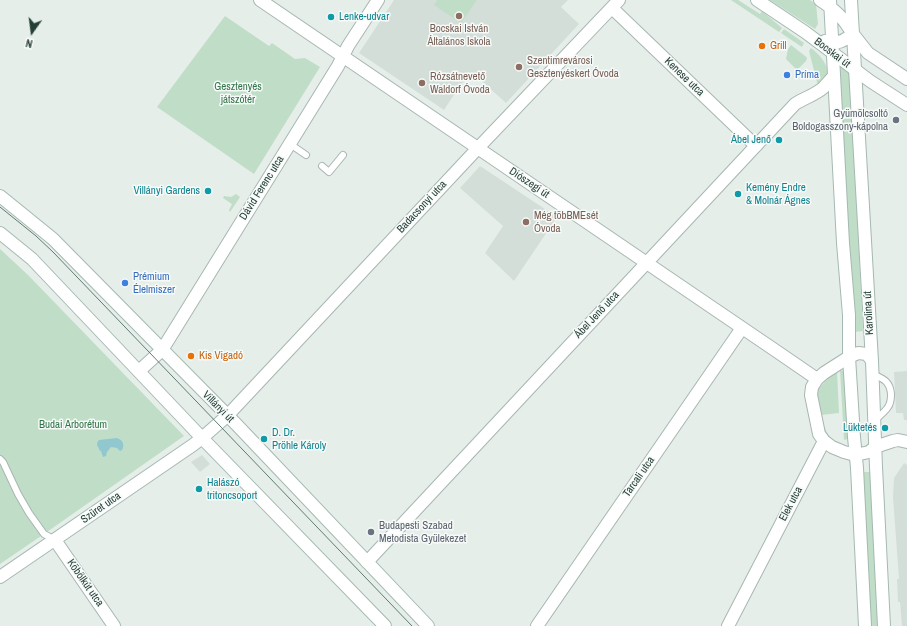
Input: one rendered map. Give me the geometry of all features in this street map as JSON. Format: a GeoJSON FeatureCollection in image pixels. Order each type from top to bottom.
{"type":"FeatureCollection","features":[{"type":"Feature","properties":{"kind":"street","name":"Diószegi út"},"geometry":{"type":"LineString","coordinates":[[260,0],[817,379]]}},
{"type":"Feature","properties":{"kind":"street","name":"Dávid Ferenc utca"},"geometry":{"type":"LineString","coordinates":[[139,371],[162,350],[338,66],[348,46],[378,0]]}},
{"type":"Feature","properties":{"kind":"street","name":"Bocskai út"},"geometry":{"type":"LineString","coordinates":[[757,0],[813,38],[832,48],[855,70],[907,105]]}},
{"type":"Feature","properties":{"kind":"street","name":"Karolina út"},"geometry":{"type":"LineString","coordinates":[[851,0],[872,361],[884,626]]}},
{"type":"Feature","properties":{"kind":"street","name":"Karolina út"},"geometry":{"type":"LineString","coordinates":[[827,2],[834,76],[843,243],[849,315],[849,356],[857,468],[865,626]]}},
{"type":"Feature","properties":{"kind":"street"},"geometry":{"type":"LineString","coordinates":[[827,2],[845,20],[853,34],[868,53],[907,79]]}},
{"type":"Feature","properties":{"kind":"street","name":"Kenese utca"},"geometry":{"type":"LineString","coordinates":[[615,4],[756,146]]}},
{"type":"Feature","properties":{"kind":"street","name":"Badacsonyi utca"},"geometry":{"type":"LineString","coordinates":[[202,438],[227,416],[615,4]]}},
{"type":"Feature","properties":{"kind":"street"},"geometry":{"type":"LineString","coordinates":[[832,48],[853,34]]}},
{"type":"Feature","properties":{"kind":"street","name":"Ábel Jenő utca"},"geometry":{"type":"LineString","coordinates":[[367,562],[795,104],[823,88],[834,76]]}},
{"type":"Feature","properties":{"kind":"street","name":"Villányi út"},"geometry":{"type":"LineString","coordinates":[[0,196],[53,239],[227,416],[428,626]]}},
{"type":"Feature","properties":{"kind":"street"},"geometry":{"type":"LineString","coordinates":[[0,233],[32,259],[202,438],[385,626]]}},
{"type":"Feature","properties":{"kind":"street","name":"Tarcali utca"},"geometry":{"type":"LineString","coordinates":[[537,626],[742,328]]}},
{"type":"Feature","properties":{"kind":"street"},"geometry":{"type":"LineString","coordinates":[[872,361],[867,354],[858,353],[849,356],[824,372],[817,379],[812,387],[811,395],[819,434],[824,441],[832,447],[855,455],[869,452],[875,447],[898,440],[907,442]]}},
{"type":"Feature","properties":{"kind":"street","name":"Szüret utca"},"geometry":{"type":"LineString","coordinates":[[0,577],[202,438]]}},
{"type":"Feature","properties":{"kind":"street","name":"Elek utca"},"geometry":{"type":"LineString","coordinates":[[728,626],[824,441]]}},
{"type":"Feature","properties":{"kind":"street","name":"Köbölkút utca"},"geometry":{"type":"LineString","coordinates":[[55,540],[114,626]]}},
{"type":"Feature","properties":{"kind":"lane"},"geometry":{"type":"LineString","coordinates":[[290,144],[306,155]]}},
{"type":"Feature","properties":{"kind":"lane"},"geometry":{"type":"LineString","coordinates":[[322,166],[329,172],[343,155]]}},
{"type":"Feature","properties":{"kind":"lane"},"geometry":{"type":"LineString","coordinates":[[872,374],[881,378],[890,387],[891,400],[888,407],[874,421]]}},
{"type":"Feature","properties":{"kind":"lane"},"geometry":{"type":"LineString","coordinates":[[0,459],[3,462],[29,513],[44,534],[55,540]]}},
{"type":"Feature","properties":{"kind":"shaded area"},"geometry":{"type":"Polygon","coordinates":[[[394,0],[568,0],[561,7],[579,24],[506,103],[473,73],[461,84],[444,110],[359,53],[394,0]]]}},
{"type":"Feature","properties":{"kind":"shaded area","name":"Még töbBMEsét Óvoda"},"geometry":{"type":"Polygon","coordinates":[[[480,166],[557,217],[514,281],[485,253],[503,226],[460,188],[480,166]]]}},
{"type":"Feature","properties":{"kind":"shaded area"},"geometry":{"type":"Polygon","coordinates":[[[907,371],[907,420],[904,420],[903,413],[896,413],[894,372],[907,371]]]}},
{"type":"Feature","properties":{"kind":"shaded area"},"geometry":{"type":"Polygon","coordinates":[[[202,455],[210,464],[200,472],[191,462],[202,455]]]}},
{"type":"Feature","properties":{"kind":"shaded area"},"geometry":{"type":"Polygon","coordinates":[[[904,463],[907,465],[907,626],[902,626],[900,602],[898,602],[897,579],[899,579],[893,497],[894,478],[904,463]]]}},
{"type":"Feature","properties":{"kind":"green space","name":"Bocskai István Általános Iskola"},"geometry":{"type":"Polygon","coordinates":[[[437,0],[477,0],[461,23],[434,5],[437,0]]]}},
{"type":"Feature","properties":{"kind":"green space"},"geometry":{"type":"Polygon","coordinates":[[[731,0],[738,0],[760,14],[762,11],[782,28],[779,32],[731,0]]]}},
{"type":"Feature","properties":{"kind":"green space"},"geometry":{"type":"Polygon","coordinates":[[[770,0],[810,0],[816,4],[818,24],[815,29],[770,0]]]}},
{"type":"Feature","properties":{"kind":"green space","name":"Gesztenyés játszótér"},"geometry":{"type":"Polygon","coordinates":[[[225,16],[269,46],[272,43],[295,59],[305,58],[320,67],[254,174],[157,107],[225,16]]]}},
{"type":"Feature","properties":{"kind":"green space"},"geometry":{"type":"Polygon","coordinates":[[[784,29],[804,43],[802,47],[781,33],[784,29]]]}},
{"type":"Feature","properties":{"kind":"green space"},"geometry":{"type":"Polygon","coordinates":[[[791,45],[807,58],[797,70],[786,59],[788,49],[791,45]]]}},
{"type":"Feature","properties":{"kind":"green space"},"geometry":{"type":"Polygon","coordinates":[[[811,48],[824,62],[827,70],[825,80],[818,86],[809,51],[811,48]]]}},
{"type":"Feature","properties":{"kind":"green space"},"geometry":{"type":"Polygon","coordinates":[[[840,65],[849,71],[851,110],[842,111],[840,65]]]}},
{"type":"Feature","properties":{"kind":"green space"},"geometry":{"type":"Polygon","coordinates":[[[852,118],[863,331],[854,332],[842,119],[852,118]]]}},
{"type":"Feature","properties":{"kind":"green space"},"geometry":{"type":"Polygon","coordinates":[[[236,194],[240,197],[230,212],[229,210],[232,204],[223,198],[224,196],[231,197],[236,194]]]}},
{"type":"Feature","properties":{"kind":"green space","name":"Budai Arborétum"},"geometry":{"type":"Polygon","coordinates":[[[0,249],[28,275],[184,436],[0,564],[0,249]]]}},
{"type":"Feature","properties":{"kind":"green space"},"geometry":{"type":"Polygon","coordinates":[[[840,370],[844,372],[848,439],[844,440],[840,370]]]}},
{"type":"Feature","properties":{"kind":"green space"},"geometry":{"type":"Polygon","coordinates":[[[837,372],[839,413],[821,415],[816,392],[827,379],[837,372]]]}},
{"type":"Feature","properties":{"kind":"green space"},"geometry":{"type":"Polygon","coordinates":[[[824,425],[829,435],[840,443],[840,445],[827,437],[824,425]]]}},
{"type":"Feature","properties":{"kind":"green space"},"geometry":{"type":"Polygon","coordinates":[[[862,472],[872,472],[880,626],[870,626],[862,472]]]}},
{"type":"Feature","properties":{"kind":"water"},"geometry":{"type":"Polygon","coordinates":[[[117,438],[123,443],[122,450],[120,451],[117,448],[111,447],[106,456],[103,457],[97,445],[98,441],[117,438]]]}},
{"type":"Feature","properties":{"kind":"tram line"},"geometry":{"type":"LineString","coordinates":[[0,207],[53,252],[412,626]]}},
{"type":"Feature","properties":{"kind":"place","name":"Bocskai István Általános Iskola"},"geometry":{"type":"Point","coordinates":[459,16]}},
{"type":"Feature","properties":{"kind":"place","name":"Lenke-udvar"},"geometry":{"type":"Point","coordinates":[331,17]}},
{"type":"Feature","properties":{"kind":"place","name":"Grill"},"geometry":{"type":"Point","coordinates":[762,46]}},
{"type":"Feature","properties":{"kind":"place","name":"Szentimrevárosi Gesztenyéskert Óvoda"},"geometry":{"type":"Point","coordinates":[519,67]}},
{"type":"Feature","properties":{"kind":"place","name":"Príma"},"geometry":{"type":"Point","coordinates":[787,75]}},
{"type":"Feature","properties":{"kind":"place","name":"Rózsátnevető Waldorf Óvoda"},"geometry":{"type":"Point","coordinates":[422,83]}},
{"type":"Feature","properties":{"kind":"place","name":"Gyümölcsoltó Boldogasszony-kápolna"},"geometry":{"type":"Point","coordinates":[896,120]}},
{"type":"Feature","properties":{"kind":"place","name":"Ábel Jenő"},"geometry":{"type":"Point","coordinates":[779,140]}},
{"type":"Feature","properties":{"kind":"place","name":"Villányi Gardens"},"geometry":{"type":"Point","coordinates":[208,191]}},
{"type":"Feature","properties":{"kind":"place","name":"Kemény Endre & Molnár Ágnes"},"geometry":{"type":"Point","coordinates":[738,194]}},
{"type":"Feature","properties":{"kind":"place","name":"Még töbBMEsét Óvoda"},"geometry":{"type":"Point","coordinates":[526,222]}},
{"type":"Feature","properties":{"kind":"place","name":"Prémium Élelmiszer"},"geometry":{"type":"Point","coordinates":[125,283]}},
{"type":"Feature","properties":{"kind":"place","name":"Kis Vigadó"},"geometry":{"type":"Point","coordinates":[191,356]}},
{"type":"Feature","properties":{"kind":"place","name":"Lüktetés"},"geometry":{"type":"Point","coordinates":[885,428]}},
{"type":"Feature","properties":{"kind":"place","name":"D. Dr. Pröhle Károly"},"geometry":{"type":"Point","coordinates":[264,439]}},
{"type":"Feature","properties":{"kind":"place","name":"Halászó tritoncsoport"},"geometry":{"type":"Point","coordinates":[199,489]}},
{"type":"Feature","properties":{"kind":"place","name":"Budapesti Szabad Metodista Gyülekezet"},"geometry":{"type":"Point","coordinates":[371,532]}}]}
